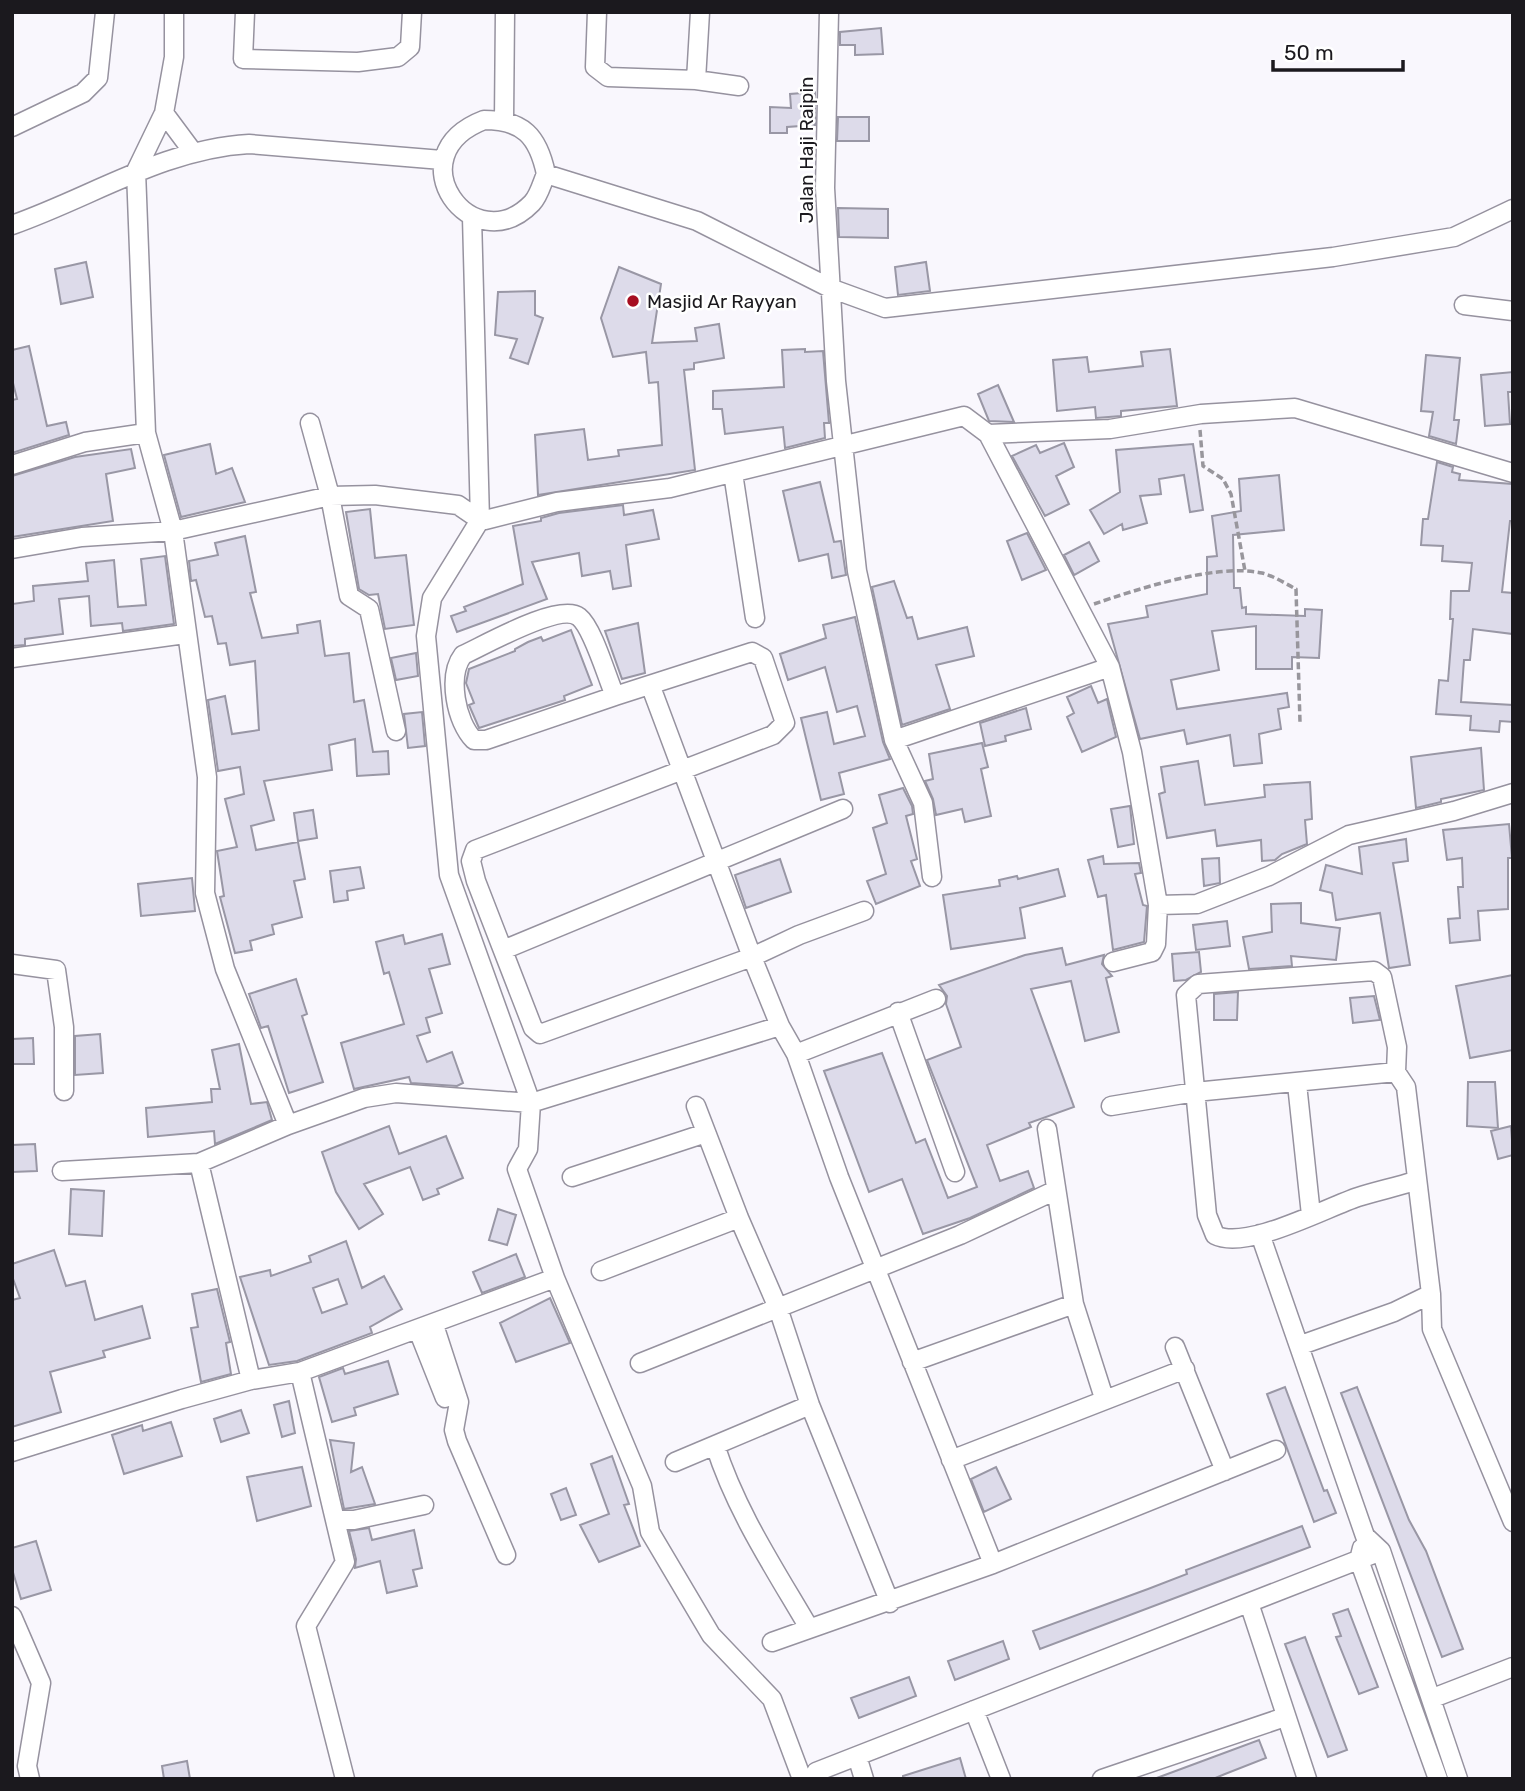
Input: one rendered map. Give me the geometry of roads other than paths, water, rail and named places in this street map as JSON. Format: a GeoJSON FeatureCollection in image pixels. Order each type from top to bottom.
{"type":"FeatureCollection","features":[{"type":"Feature","properties":{"kind":"street"},"geometry":{"type":"LineString","coordinates":[[12,127],[83,93],[98,78],[105,12]]}},
{"type":"Feature","properties":{"kind":"street"},"geometry":{"type":"LineString","coordinates":[[174,12],[174,57],[164,113],[136,172],[146,433],[173,531],[185,634],[207,777],[205,893],[225,969],[288,1125]]}},
{"type":"Feature","properties":{"kind":"street"},"geometry":{"type":"LineString","coordinates":[[245,12],[243,59],[358,62],[398,57],[410,47],[412,12]]}},
{"type":"Feature","properties":{"kind":"street"},"geometry":{"type":"LineString","coordinates":[[504,120],[505,12]]}},
{"type":"Feature","properties":{"kind":"street"},"geometry":{"type":"LineString","coordinates":[[597,12],[595,66],[601,74],[608,77],[696,80],[739,86]]}},
{"type":"Feature","properties":{"kind":"street"},"geometry":{"type":"LineString","coordinates":[[696,80],[700,12]]}},
{"type":"Feature","properties":{"kind":"street","name":"Jalan Haji Raipin"},"geometry":{"type":"LineString","coordinates":[[829,12],[825,188],[830,288],[836,381],[857,571],[894,740],[923,803],[932,877]]}},
{"type":"Feature","properties":{"kind":"street"},"geometry":{"type":"LineString","coordinates":[[164,113],[193,152]]}},
{"type":"Feature","properties":{"kind":"street"},"geometry":{"type":"LineString","coordinates":[[484,120],[504,120],[522,128],[536,142],[546,174],[534,201],[517,216],[494,222],[472,217],[454,203],[443,183],[442,160],[450,142],[465,127],[484,120]]}},
{"type":"Feature","properties":{"kind":"street"},"geometry":{"type":"LineString","coordinates":[[12,225],[136,172],[193,152],[249,144],[442,160]]}},
{"type":"Feature","properties":{"kind":"street"},"geometry":{"type":"LineString","coordinates":[[546,174],[696,220],[830,288],[885,308],[1209,273],[1454,237],[1513,209]]}},
{"type":"Feature","properties":{"kind":"street"},"geometry":{"type":"LineString","coordinates":[[472,217],[480,520],[432,598],[426,636],[449,875],[531,1103],[528,1149],[517,1168],[555,1278],[642,1486],[650,1532],[711,1635],[772,1699],[809,1775],[1381,1551]]}},
{"type":"Feature","properties":{"kind":"street"},"geometry":{"type":"LineString","coordinates":[[1464,305],[1513,311]]}},
{"type":"Feature","properties":{"kind":"street"},"geometry":{"type":"LineString","coordinates":[[988,434],[1110,429],[1201,414],[1295,408],[1513,473]]}},
{"type":"Feature","properties":{"kind":"street"},"geometry":{"type":"LineString","coordinates":[[12,549],[82,537],[173,531],[330,496],[375,495],[458,505],[480,520],[557,502],[670,488],[964,416],[988,434],[1110,667],[1132,752],[1158,905],[1156,944],[1152,952],[1143,957],[1113,962]]}},
{"type":"Feature","properties":{"kind":"street"},"geometry":{"type":"LineString","coordinates":[[310,422],[330,496],[349,596],[369,609],[396,731]]}},
{"type":"Feature","properties":{"kind":"street"},"geometry":{"type":"LineString","coordinates":[[12,465],[85,442],[146,433]]}},
{"type":"Feature","properties":{"kind":"street"},"geometry":{"type":"LineString","coordinates":[[733,473],[755,618]]}},
{"type":"Feature","properties":{"kind":"street"},"geometry":{"type":"LineString","coordinates":[[615,696],[585,624],[578,615],[569,613],[552,615],[463,655],[456,665],[454,680],[465,731],[474,740],[485,740],[752,652],[763,658],[785,723],[780,730],[684,771],[475,850],[471,861],[476,881],[524,1011],[533,1028],[540,1034],[752,957],[799,935],[864,911]]}},
{"type":"Feature","properties":{"kind":"street"},"geometry":{"type":"LineString","coordinates":[[12,658],[185,634]]}},
{"type":"Feature","properties":{"kind":"street"},"geometry":{"type":"LineString","coordinates":[[894,740],[1110,667]]}},
{"type":"Feature","properties":{"kind":"street"},"geometry":{"type":"LineString","coordinates":[[651,687],[752,957],[780,1026],[796,1054],[874,1270],[993,1564]]}},
{"type":"Feature","properties":{"kind":"street"},"geometry":{"type":"LineString","coordinates":[[1158,905],[1197,904],[1269,876],[1349,835],[1454,811],[1513,793]]}},
{"type":"Feature","properties":{"kind":"street"},"geometry":{"type":"LineString","coordinates":[[503,950],[843,808]]}},
{"type":"Feature","properties":{"kind":"street"},"geometry":{"type":"LineString","coordinates":[[12,964],[55,970],[64,1027],[64,1091]]}},
{"type":"Feature","properties":{"kind":"street"},"geometry":{"type":"LineString","coordinates":[[1415,1181],[1260,1234],[1223,1239],[1210,1229],[1186,995],[1198,984],[1374,971],[1384,982],[1398,1047],[1396,1072],[1406,1087],[1432,1329],[1513,1521]]}},
{"type":"Feature","properties":{"kind":"street"},"geometry":{"type":"LineString","coordinates":[[796,1054],[936,999]]}},
{"type":"Feature","properties":{"kind":"street"},"geometry":{"type":"LineString","coordinates":[[898,1012],[955,1172]]}},
{"type":"Feature","properties":{"kind":"street"},"geometry":{"type":"LineString","coordinates":[[62,1171],[199,1163],[288,1125],[364,1098],[396,1093],[531,1103],[780,1026]]}},
{"type":"Feature","properties":{"kind":"street"},"geometry":{"type":"LineString","coordinates":[[1111,1106],[1195,1092],[1297,1084],[1396,1072]]}},
{"type":"Feature","properties":{"kind":"street"},"geometry":{"type":"LineString","coordinates":[[1297,1084],[1311,1215]]}},
{"type":"Feature","properties":{"kind":"street"},"geometry":{"type":"LineString","coordinates":[[696,1106],[739,1218],[778,1308],[810,1405],[890,1603]]}},
{"type":"Feature","properties":{"kind":"street"},"geometry":{"type":"LineString","coordinates":[[1047,1129],[1074,1304],[1104,1398]]}},
{"type":"Feature","properties":{"kind":"street"},"geometry":{"type":"LineString","coordinates":[[572,1177],[706,1133]]}},
{"type":"Feature","properties":{"kind":"street"},"geometry":{"type":"LineString","coordinates":[[199,1163],[251,1380]]}},
{"type":"Feature","properties":{"kind":"street"},"geometry":{"type":"LineString","coordinates":[[640,1363],[874,1270],[1056,1190]]}},
{"type":"Feature","properties":{"kind":"street"},"geometry":{"type":"LineString","coordinates":[[601,1270],[739,1218]]}},
{"type":"Feature","properties":{"kind":"street"},"geometry":{"type":"LineString","coordinates":[[1260,1234],[1301,1345],[1365,1536],[1381,1551],[1433,1698],[1458,1779]]}},
{"type":"Feature","properties":{"kind":"street"},"geometry":{"type":"LineString","coordinates":[[12,1452],[251,1380],[300,1372],[555,1278]]}},
{"type":"Feature","properties":{"kind":"street"},"geometry":{"type":"LineString","coordinates":[[1301,1345],[1394,1312],[1430,1294]]}},
{"type":"Feature","properties":{"kind":"street"},"geometry":{"type":"LineString","coordinates":[[912,1362],[1074,1304]]}},
{"type":"Feature","properties":{"kind":"street"},"geometry":{"type":"LineString","coordinates":[[426,1327],[445,1398]]}},
{"type":"Feature","properties":{"kind":"street"},"geometry":{"type":"LineString","coordinates":[[426,1327],[459,1402],[454,1430],[457,1441],[506,1555]]}},
{"type":"Feature","properties":{"kind":"street"},"geometry":{"type":"LineString","coordinates":[[1175,1347],[1225,1471]]}},
{"type":"Feature","properties":{"kind":"street"},"geometry":{"type":"LineString","coordinates":[[951,1460],[1104,1398],[1185,1369]]}},
{"type":"Feature","properties":{"kind":"street"},"geometry":{"type":"LineString","coordinates":[[300,1372],[345,1562],[306,1626],[345,1779]]}},
{"type":"Feature","properties":{"kind":"street"},"geometry":{"type":"LineString","coordinates":[[675,1462],[810,1405]]}},
{"type":"Feature","properties":{"kind":"street"},"geometry":{"type":"LineString","coordinates":[[715,1445],[724,1476],[744,1517],[809,1628]]}},
{"type":"Feature","properties":{"kind":"street"},"geometry":{"type":"LineString","coordinates":[[772,1642],[890,1603],[993,1564],[1276,1450]]}},
{"type":"Feature","properties":{"kind":"street"},"geometry":{"type":"LineString","coordinates":[[335,1520],[354,1520],[424,1505]]}},
{"type":"Feature","properties":{"kind":"street"},"geometry":{"type":"LineString","coordinates":[[1365,1536],[1359,1560],[1438,1779]]}},
{"type":"Feature","properties":{"kind":"street"},"geometry":{"type":"LineString","coordinates":[[1249,1603],[1307,1779]]}},
{"type":"Feature","properties":{"kind":"street"},"geometry":{"type":"LineString","coordinates":[[12,1616],[41,1683],[27,1766],[30,1779]]}},
{"type":"Feature","properties":{"kind":"street"},"geometry":{"type":"LineString","coordinates":[[1433,1698],[1513,1667]]}},
{"type":"Feature","properties":{"kind":"street"},"geometry":{"type":"LineString","coordinates":[[974,1710],[1001,1779]]}},
{"type":"Feature","properties":{"kind":"street"},"geometry":{"type":"LineString","coordinates":[[1102,1779],[1285,1717]]}},
{"type":"Feature","properties":{"kind":"street"},"geometry":{"type":"LineString","coordinates":[[857,1756],[864,1779]]}},
{"type":"Feature","properties":{"kind":"place","name":"Masjid Ar Rayyan"},"geometry":{"type":"Point","coordinates":[633,301]}}]}
